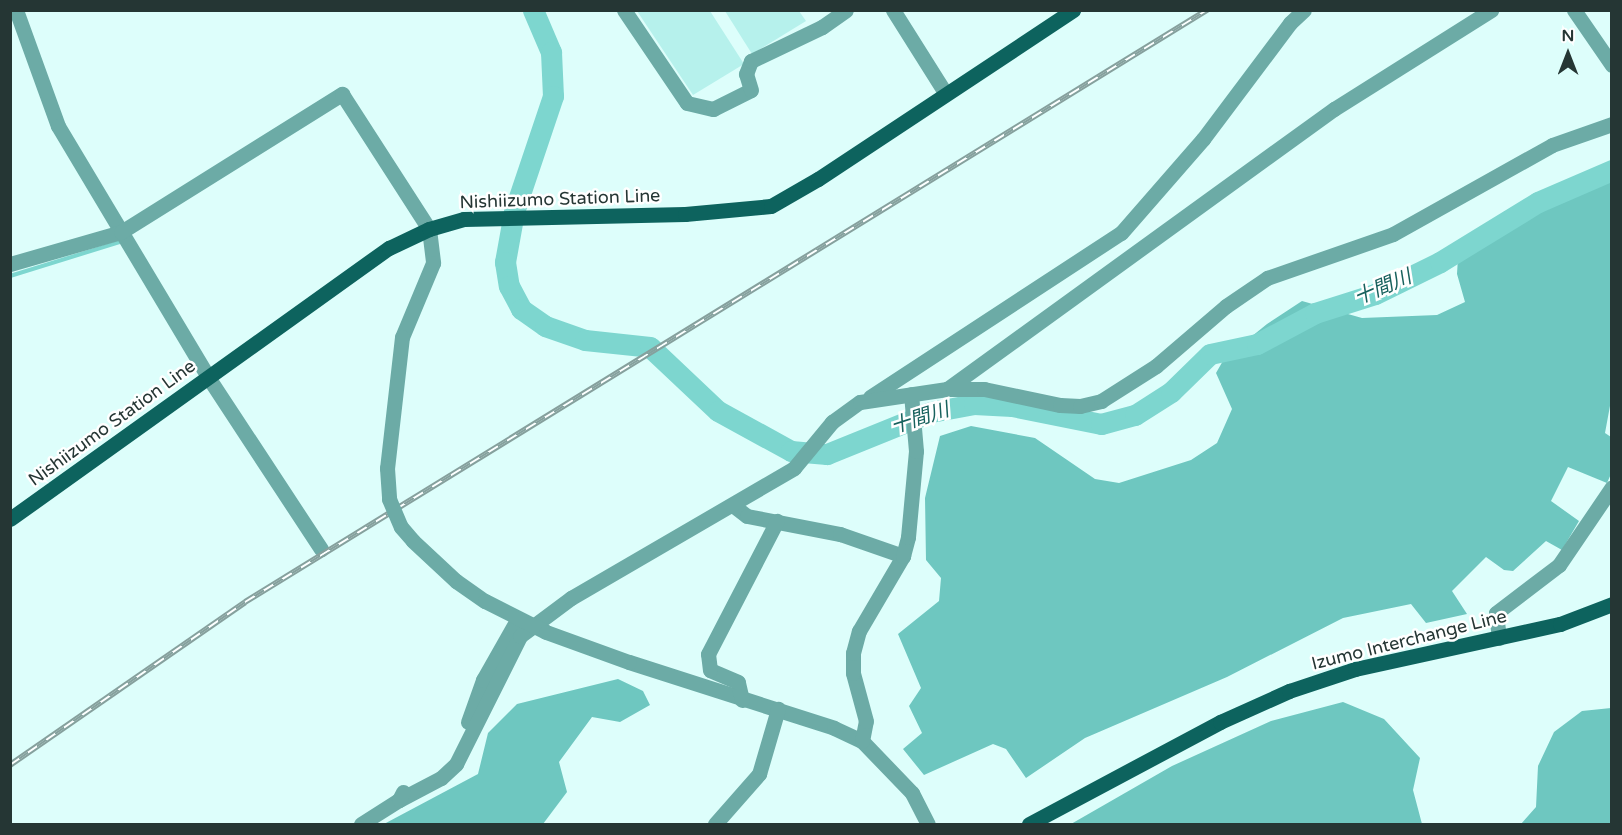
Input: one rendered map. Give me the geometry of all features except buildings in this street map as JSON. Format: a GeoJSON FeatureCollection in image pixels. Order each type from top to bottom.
{"type":"FeatureCollection","features":[{"type":"Feature","properties":{"kind":"main road","name":"Nishiizumo Station Line"},"geometry":{"type":"LineString","coordinates":[[10,519],[389,249],[429,229],[464,219],[686,214],[771,206],[1073,10]]}},
{"type":"Feature","properties":{"kind":"main road","name":"Izumo Interchange Line"},"geometry":{"type":"LineString","coordinates":[[1029,825],[1220,722],[1289,691],[1355,669],[1560,624],[1611,604]]}},
{"type":"Feature","properties":{"kind":"street"},"geometry":{"type":"LineString","coordinates":[[16,10],[18,34],[58,126],[208,377],[321,549]]}},
{"type":"Feature","properties":{"kind":"street"},"geometry":{"type":"LineString","coordinates":[[624,10],[687,103],[713,109],[751,90],[746,74],[751,61],[822,27],[846,10]]}},
{"type":"Feature","properties":{"kind":"street"},"geometry":{"type":"LineString","coordinates":[[893,10],[946,94]]}},
{"type":"Feature","properties":{"kind":"street"},"geometry":{"type":"LineString","coordinates":[[361,825],[399,800],[441,778],[456,764],[520,636],[571,598],[734,506],[794,468],[832,422],[1121,232],[1203,139],[1290,23],[1304,10]]}},
{"type":"Feature","properties":{"kind":"street"},"geometry":{"type":"LineString","coordinates":[[860,402],[913,402],[947,389],[1334,109],[1491,10]]}},
{"type":"Feature","properties":{"kind":"street"},"geometry":{"type":"LineString","coordinates":[[1574,10],[1611,65]]}},
{"type":"Feature","properties":{"kind":"street"},"geometry":{"type":"LineString","coordinates":[[10,264],[122,232],[342,94],[429,229],[433,263],[400,349],[387,468],[389,499],[401,526],[435,563],[456,581],[517,620],[629,662],[742,700],[778,709],[862,741],[912,793],[928,825]]}},
{"type":"Feature","properties":{"kind":"street"},"geometry":{"type":"LineString","coordinates":[[947,389],[984,389],[1060,405],[1080,406],[1101,401],[1156,366],[1226,306],[1267,278],[1393,234],[1552,145],[1611,124]]}},
{"type":"Feature","properties":{"kind":"street"},"geometry":{"type":"LineString","coordinates":[[862,741],[866,721],[853,673],[853,653],[859,631],[903,556],[911,517],[915,428],[913,402]]}},
{"type":"Feature","properties":{"kind":"street"},"geometry":{"type":"LineString","coordinates":[[1499,638],[1496,613],[1558,565],[1611,487]]}},
{"type":"Feature","properties":{"kind":"street"},"geometry":{"type":"LineString","coordinates":[[734,506],[747,516],[840,534],[903,556]]}},
{"type":"Feature","properties":{"kind":"street"},"geometry":{"type":"LineString","coordinates":[[742,700],[738,682],[710,670],[708,654],[777,521]]}},
{"type":"Feature","properties":{"kind":"street"},"geometry":{"type":"LineString","coordinates":[[399,800],[405,790],[441,767],[455,754],[483,680],[517,620]]}},
{"type":"Feature","properties":{"kind":"street"},"geometry":{"type":"LineString","coordinates":[[715,825],[759,774],[778,709]]}},
{"type":"Feature","properties":{"kind":"shaded area"},"geometry":{"type":"Polygon","coordinates":[[[637,11],[710,11],[744,64],[693,95],[637,11]]]}},
{"type":"Feature","properties":{"kind":"shaded area"},"geometry":{"type":"Polygon","coordinates":[[[725,11],[799,11],[806,21],[752,54],[725,11]]]}},
{"type":"Feature","properties":{"kind":"shaded area"},"geometry":{"type":"Polygon","coordinates":[[[1611,162],[1612,395],[1605,433],[1611,437],[1611,474],[1607,483],[1568,467],[1551,501],[1579,521],[1562,550],[1546,541],[1513,571],[1504,570],[1486,557],[1452,591],[1467,614],[1426,623],[1411,604],[1343,618],[1227,677],[1085,738],[1026,778],[1006,749],[993,744],[924,775],[903,749],[922,733],[909,706],[921,688],[898,634],[939,601],[941,578],[926,560],[925,498],[940,436],[971,426],[1035,438],[1095,479],[1119,483],[1191,460],[1217,443],[1232,409],[1216,373],[1224,359],[1267,324],[1302,301],[1362,318],[1437,315],[1465,302],[1457,274],[1459,241],[1539,193],[1611,162]]]}},
{"type":"Feature","properties":{"kind":"shaded area"},"geometry":{"type":"Polygon","coordinates":[[[618,679],[643,691],[650,705],[620,722],[592,717],[559,762],[567,792],[543,824],[384,824],[478,774],[488,733],[517,704],[618,679]]]}},
{"type":"Feature","properties":{"kind":"shaded area"},"geometry":{"type":"Polygon","coordinates":[[[1343,702],[1384,719],[1420,758],[1413,790],[1422,824],[1071,824],[1172,766],[1271,721],[1343,702]]]}},
{"type":"Feature","properties":{"kind":"shaded area"},"geometry":{"type":"Polygon","coordinates":[[[1611,708],[1611,824],[1521,824],[1536,807],[1538,766],[1554,732],[1582,711],[1611,708]]]}},
{"type":"Feature","properties":{"kind":"waterway","name":"十間川"},"geometry":{"type":"LineString","coordinates":[[533,10],[551,52],[553,96],[514,212],[505,262],[509,286],[521,309],[545,326],[585,340],[650,347],[718,411],[791,451],[827,454],[931,412],[974,404],[1012,406],[1101,424],[1135,415],[1171,392],[1210,354],[1257,344],[1315,313],[1375,294],[1440,262],[1538,202],[1612,170]]}},
{"type":"Feature","properties":{"kind":"waterway"},"geometry":{"type":"LineString","coordinates":[[10,276],[123,241]]}},
{"type":"Feature","properties":{"kind":"railway"},"geometry":{"type":"LineString","coordinates":[[10,765],[245,602],[1207,10]]}}]}
